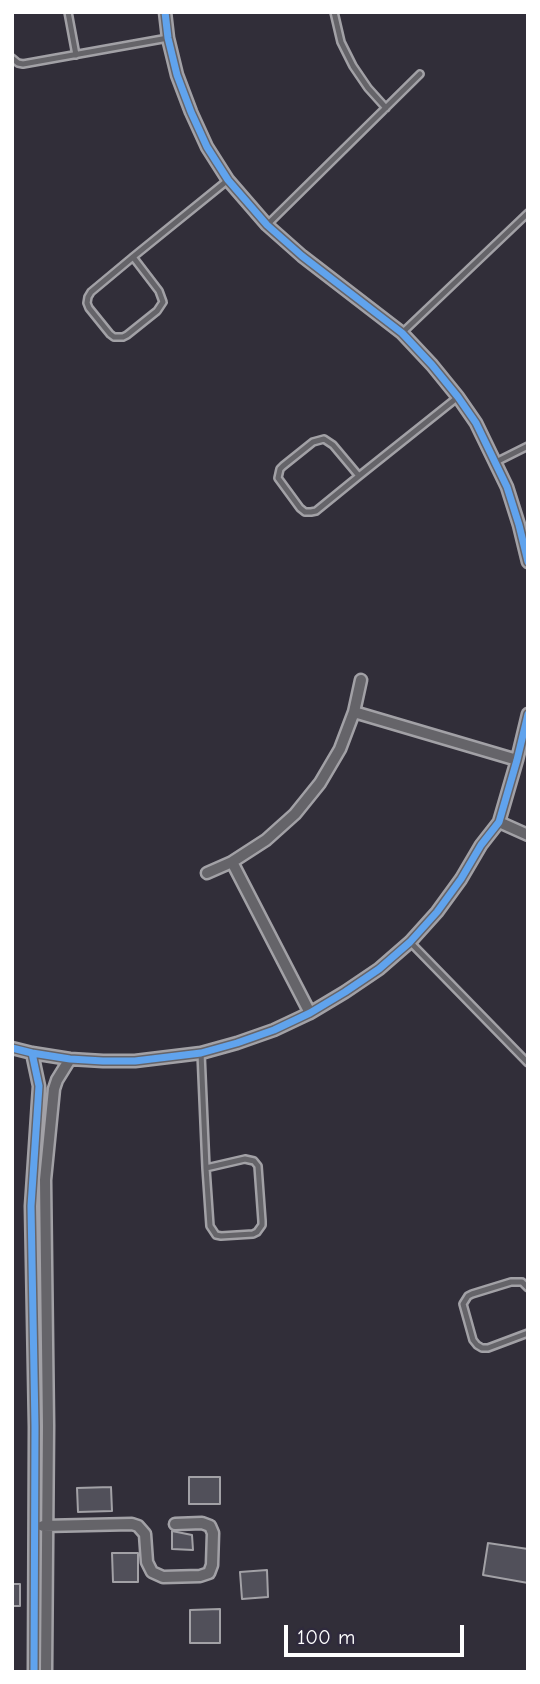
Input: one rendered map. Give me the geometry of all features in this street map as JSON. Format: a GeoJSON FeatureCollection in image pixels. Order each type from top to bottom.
{"type":"FeatureCollection","features":[{"type":"Feature","properties":{"kind":"street"},"geometry":{"type":"LineString","coordinates":[[165,12],[177,75],[207,147],[228,180],[267,225],[302,256],[402,333],[458,397],[476,424],[507,487],[528,562]]}},
{"type":"Feature","properties":{"kind":"street"},"geometry":{"type":"LineString","coordinates":[[207,873],[232,862],[266,841],[295,814],[320,783],[340,749],[354,712],[361,680]]}},
{"type":"Feature","properties":{"kind":"street"},"geometry":{"type":"LineString","coordinates":[[354,712],[517,760]]}},
{"type":"Feature","properties":{"kind":"street"},"geometry":{"type":"LineString","coordinates":[[12,1048],[70,1059],[103,1061],[135,1061],[201,1054],[274,1030],[345,992],[379,969],[410,942],[437,912],[499,822],[528,714]]}},
{"type":"Feature","properties":{"kind":"street"},"geometry":{"type":"LineString","coordinates":[[499,822],[528,835]]}},
{"type":"Feature","properties":{"kind":"street"},"geometry":{"type":"LineString","coordinates":[[232,862],[310,1013]]}},
{"type":"Feature","properties":{"kind":"street"},"geometry":{"type":"LineString","coordinates":[[32,1053],[39,1086],[31,1206],[35,1427],[34,1672]]}},
{"type":"Feature","properties":{"kind":"street"},"geometry":{"type":"LineString","coordinates":[[46,1672],[48,1426],[44,1206],[54,1090],[70,1059]]}},
{"type":"Feature","properties":{"kind":"street"},"geometry":{"type":"LineString","coordinates":[[37,1126],[49,1127]]}},
{"type":"Feature","properties":{"kind":"street"},"geometry":{"type":"LineString","coordinates":[[35,1526],[132,1524],[145,1534],[147,1562],[152,1572],[163,1577],[200,1576],[209,1573],[213,1533],[210,1526],[202,1523],[174,1524]]}},
{"type":"Feature","properties":{"kind":"lane"},"geometry":{"type":"LineString","coordinates":[[68,12],[76,55]]}},
{"type":"Feature","properties":{"kind":"lane"},"geometry":{"type":"LineString","coordinates":[[334,12],[341,42],[353,66],[368,89],[386,108]]}},
{"type":"Feature","properties":{"kind":"lane"},"geometry":{"type":"LineString","coordinates":[[12,58],[23,64],[168,38]]}},
{"type":"Feature","properties":{"kind":"lane"},"geometry":{"type":"LineString","coordinates":[[267,225],[420,74]]}},
{"type":"Feature","properties":{"kind":"lane"},"geometry":{"type":"LineString","coordinates":[[133,257],[159,291],[163,302],[157,311],[127,335],[114,337],[89,308],[87,303],[91,292],[133,257],[228,180]]}},
{"type":"Feature","properties":{"kind":"lane"},"geometry":{"type":"LineString","coordinates":[[402,333],[527,215]]}},
{"type":"Feature","properties":{"kind":"lane"},"geometry":{"type":"LineString","coordinates":[[359,476],[333,445],[324,439],[313,442],[283,466],[278,478],[300,508],[305,512],[316,510],[359,476],[458,397]]}},
{"type":"Feature","properties":{"kind":"lane"},"geometry":{"type":"LineString","coordinates":[[494,463],[528,446]]}},
{"type":"Feature","properties":{"kind":"lane"},"geometry":{"type":"LineString","coordinates":[[410,942],[528,1063]]}},
{"type":"Feature","properties":{"kind":"lane"},"geometry":{"type":"LineString","coordinates":[[201,1054],[206,1168],[210,1226],[216,1235],[221,1236],[257,1232],[262,1221],[259,1171],[254,1161],[244,1159],[206,1168]]}},
{"type":"Feature","properties":{"kind":"lane"},"geometry":{"type":"LineString","coordinates":[[528,1288],[522,1282],[511,1282],[468,1296],[463,1308],[473,1340],[482,1348],[528,1333]]}},
{"type":"Feature","properties":{"kind":"building"},"geometry":{"type":"Polygon","coordinates":[[[189,1477],[220,1477],[220,1504],[189,1504],[189,1477]]]}},
{"type":"Feature","properties":{"kind":"building"},"geometry":{"type":"Polygon","coordinates":[[[111,1487],[112,1511],[78,1512],[77,1488],[111,1487]]]}},
{"type":"Feature","properties":{"kind":"building"},"geometry":{"type":"Polygon","coordinates":[[[172,1531],[192,1535],[193,1550],[172,1549],[172,1531]]]}},
{"type":"Feature","properties":{"kind":"building"},"geometry":{"type":"Polygon","coordinates":[[[488,1543],[528,1549],[528,1583],[483,1575],[488,1543]]]}},
{"type":"Feature","properties":{"kind":"building"},"geometry":{"type":"Polygon","coordinates":[[[112,1553],[138,1553],[138,1582],[113,1582],[112,1553]]]}},
{"type":"Feature","properties":{"kind":"building"},"geometry":{"type":"Polygon","coordinates":[[[267,1570],[268,1597],[242,1599],[240,1572],[267,1570]]]}},
{"type":"Feature","properties":{"kind":"building"},"geometry":{"type":"Polygon","coordinates":[[[12,1584],[20,1584],[20,1606],[12,1606],[12,1584]]]}},
{"type":"Feature","properties":{"kind":"building"},"geometry":{"type":"Polygon","coordinates":[[[220,1609],[220,1643],[190,1643],[190,1610],[220,1609]]]}},
{"type":"Feature","properties":{"kind":"cycle path"},"geometry":{"type":"LineString","coordinates":[[165,12],[177,75],[207,147],[228,180],[267,225],[302,256],[402,333],[458,397],[476,423],[507,487],[528,562]]}},
{"type":"Feature","properties":{"kind":"cycle path"},"geometry":{"type":"LineString","coordinates":[[12,1048],[70,1059],[103,1061],[135,1061],[201,1053],[274,1030],[345,992],[379,969],[410,942],[437,912],[499,822],[528,714]]}},
{"type":"Feature","properties":{"kind":"cycle path"},"geometry":{"type":"LineString","coordinates":[[32,1053],[39,1086],[31,1206],[35,1427],[34,1672]]}}]}
